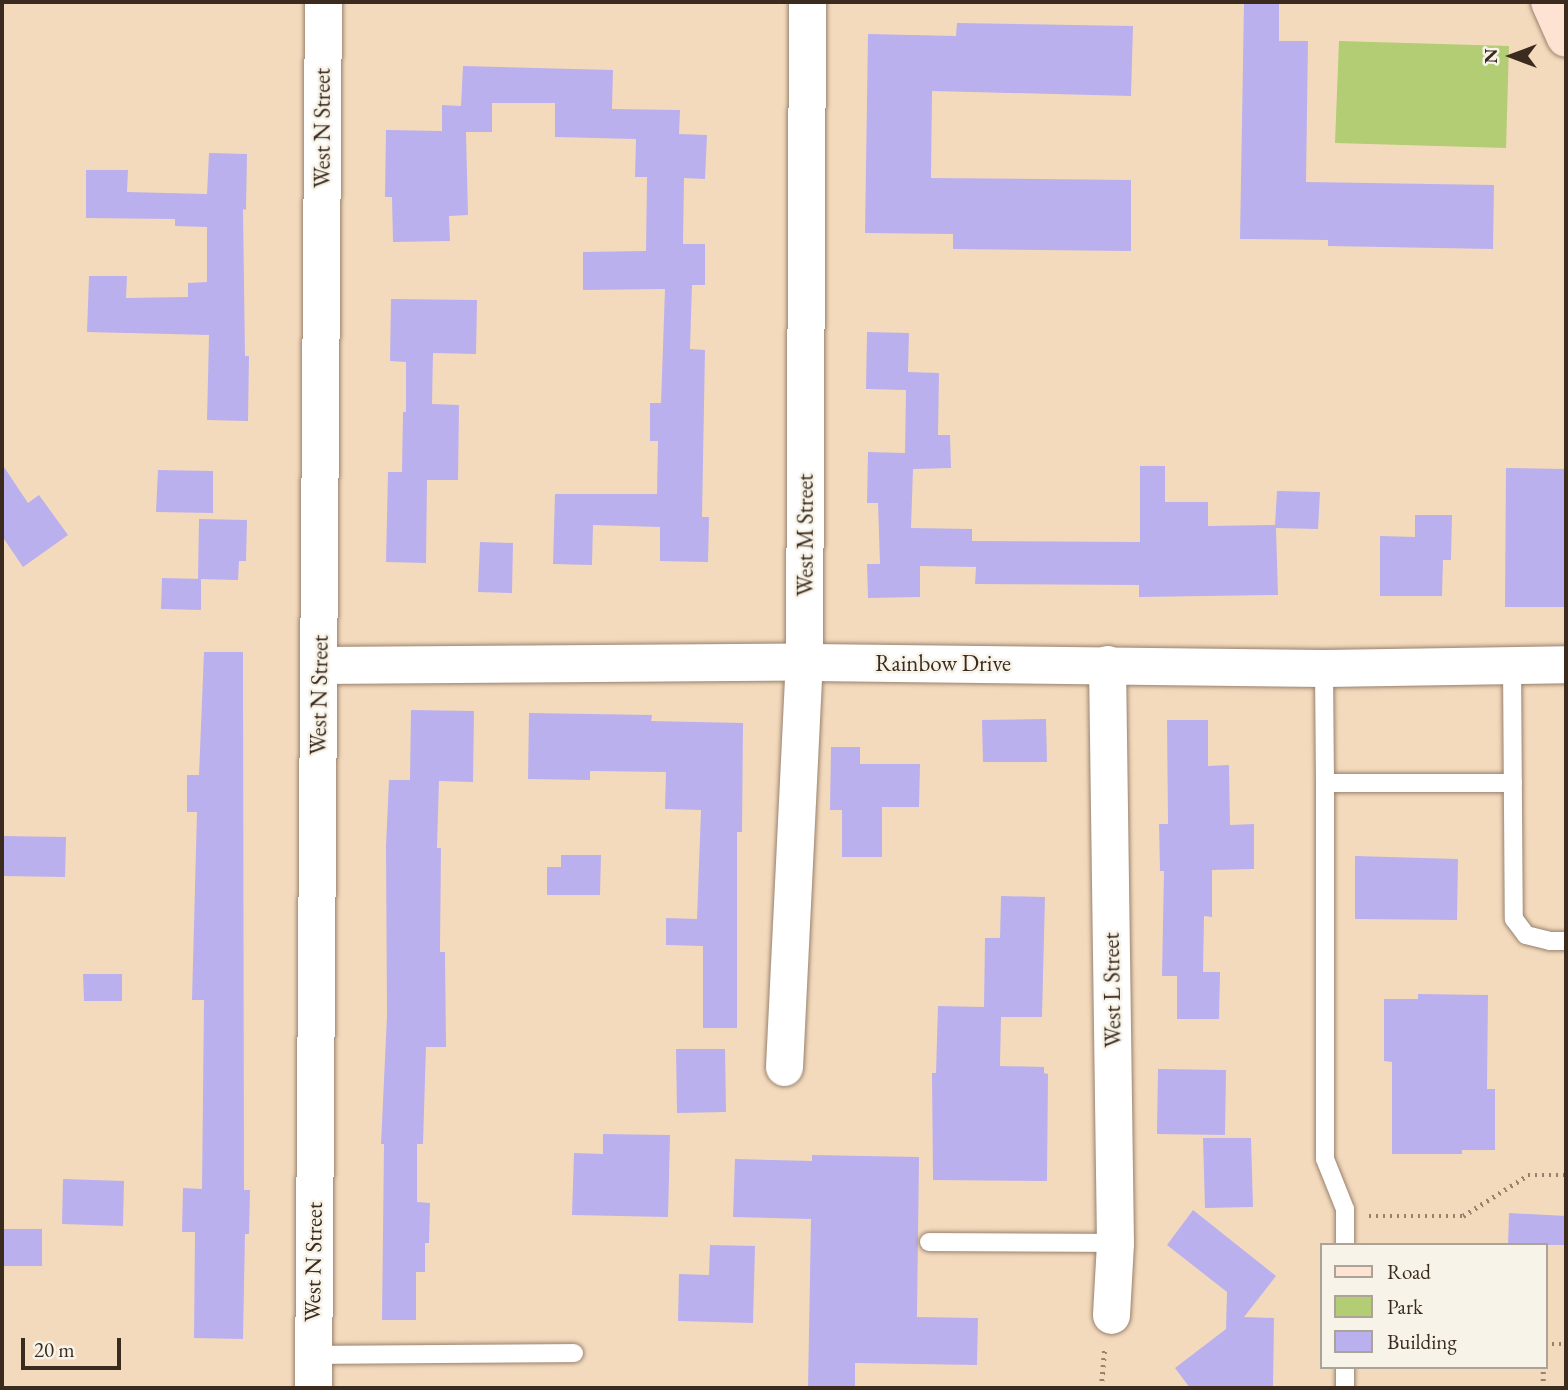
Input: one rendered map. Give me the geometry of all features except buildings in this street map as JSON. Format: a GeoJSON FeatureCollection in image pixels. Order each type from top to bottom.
{"type":"FeatureCollection","features":[{"type":"Feature","properties":{"kind":"main road"},"geometry":{"type":"LineString","coordinates":[[1550,2],[1566,38]]}},
{"type":"Feature","properties":{"kind":"street","name":"West N Street"},"geometry":{"type":"LineString","coordinates":[[312,1371],[323,2]]}},
{"type":"Feature","properties":{"kind":"street","name":"West M Street"},"geometry":{"type":"LineString","coordinates":[[784,1068],[804,662],[807,2]]}},
{"type":"Feature","properties":{"kind":"street","name":"Rainbow Drive"},"geometry":{"type":"LineString","coordinates":[[319,665],[804,662],[1324,668],[1566,664]]}},
{"type":"Feature","properties":{"kind":"street","name":"West L Street"},"geometry":{"type":"LineString","coordinates":[[1107,664],[1115,1243],[1111,1315]]}},
{"type":"Feature","properties":{"kind":"lane"},"geometry":{"type":"LineString","coordinates":[[1512,664],[1514,919],[1526,935],[1550,941],[1566,941]]}},
{"type":"Feature","properties":{"kind":"lane"},"geometry":{"type":"LineString","coordinates":[[1324,668],[1325,1159],[1345,1209],[1345,1243]]}},
{"type":"Feature","properties":{"kind":"lane"},"geometry":{"type":"LineString","coordinates":[[1325,783],[1513,783]]}},
{"type":"Feature","properties":{"kind":"lane"},"geometry":{"type":"LineString","coordinates":[[929,1242],[1115,1243]]}},
{"type":"Feature","properties":{"kind":"lane"},"geometry":{"type":"LineString","coordinates":[[312,1371],[574,1353]]}},
{"type":"Feature","properties":{"kind":"lane"},"geometry":{"type":"LineString","coordinates":[[1345,1369],[1345,1388]]}},
{"type":"Feature","properties":{"kind":"path"},"geometry":{"type":"LineString","coordinates":[[1345,1216],[1463,1216],[1528,1175],[1566,1175]]}},
{"type":"Feature","properties":{"kind":"path"},"geometry":{"type":"LineString","coordinates":[[1547,1344],[1566,1344]]}},
{"type":"Feature","properties":{"kind":"path"},"geometry":{"type":"LineString","coordinates":[[1543,1369],[1543,1388]]}},
{"type":"Feature","properties":{"kind":"green space"},"geometry":{"type":"Polygon","coordinates":[[[1339,41],[1509,46],[1506,148],[1335,143],[1339,41]]]}}]}
